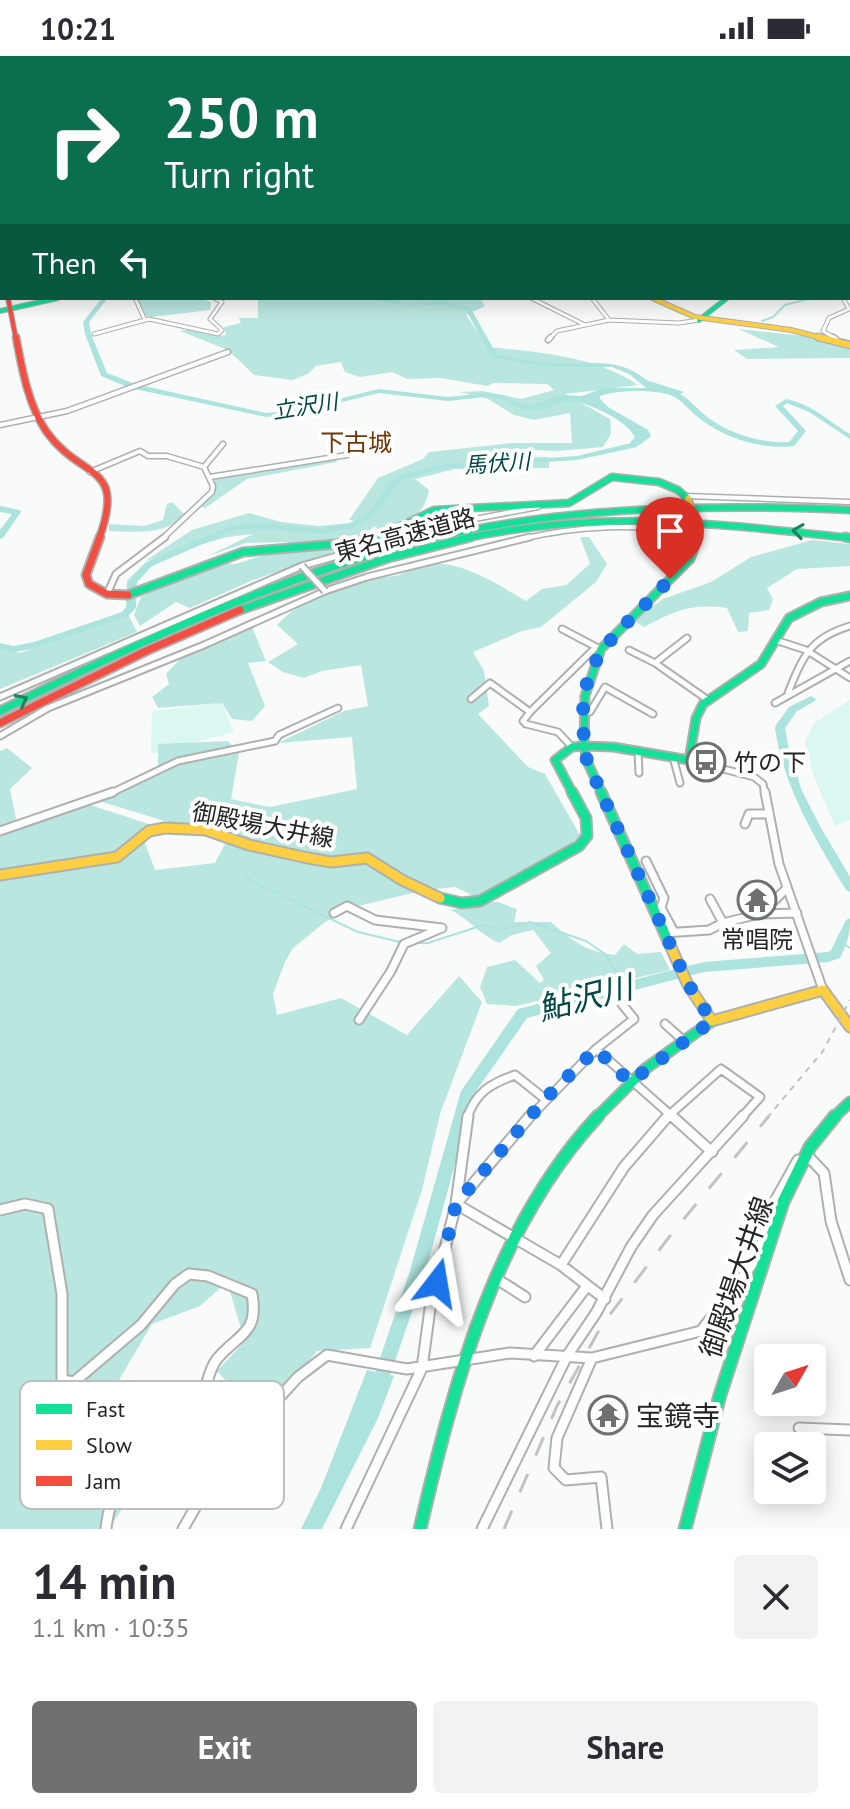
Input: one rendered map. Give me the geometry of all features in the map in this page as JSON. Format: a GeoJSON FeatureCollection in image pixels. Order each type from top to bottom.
{"type":"FeatureCollection","features":[{"type":"Feature","properties":{"kind":"main road"},"geometry":{"type":"LineString","coordinates":[[8,300],[26,371],[28,395],[38,418],[55,444],[106,484],[110,496],[86,575],[89,584],[107,594],[140,593],[218,558],[295,544],[369,541],[395,532],[427,512],[569,503],[612,477],[659,482],[687,497],[697,533],[696,548],[690,559],[598,648],[583,713],[584,746],[587,761],[668,932],[688,984],[712,1021]]}},
{"type":"Feature","properties":{"kind":"main road"},"geometry":{"type":"LineString","coordinates":[[0,311],[49,300]]}},
{"type":"Feature","properties":{"kind":"main road"},"geometry":{"type":"LineString","coordinates":[[655,300],[675,312],[699,320],[795,331],[850,345]]}},
{"type":"Feature","properties":{"kind":"main road"},"geometry":{"type":"LineString","coordinates":[[699,320],[724,300]]}},
{"type":"Feature","properties":{"kind":"main road","name":"東名高速道路"},"geometry":{"type":"LineString","coordinates":[[0,711],[123,652],[232,605],[326,569],[424,540],[518,521],[634,507],[728,504],[850,510]]}},
{"type":"Feature","properties":{"kind":"main road","name":"東名高速道路"},"geometry":{"type":"LineString","coordinates":[[0,723],[121,663],[266,600],[366,564],[452,541],[542,525],[628,518],[730,523],[850,538]]}},
{"type":"Feature","properties":{"kind":"main road"},"geometry":{"type":"LineString","coordinates":[[572,747],[689,760],[699,710],[708,700],[761,664],[782,624],[796,613],[848,599]]}},
{"type":"Feature","properties":{"kind":"main road","name":"御殿場大井線"},"geometry":{"type":"LineString","coordinates":[[0,875],[117,857],[149,831],[165,828],[206,830],[249,845],[308,858],[331,862],[367,858],[402,880],[445,900],[462,903],[480,901],[557,860],[579,846],[587,836],[586,818],[555,760],[572,747]]}},
{"type":"Feature","properties":{"kind":"main road"},"geometry":{"type":"LineString","coordinates":[[420,1529],[434,1460],[463,1360],[516,1238],[579,1136],[630,1082],[712,1021],[823,990],[850,1027]]}},
{"type":"Feature","properties":{"kind":"main road","name":"御殿場大井線"},"geometry":{"type":"LineString","coordinates":[[684,1527],[726,1375],[746,1323],[777,1215],[806,1153],[834,1115],[850,1102]]}},
{"type":"Feature","properties":{"kind":"street"},"geometry":{"type":"LineString","coordinates":[[136,300],[145,320]]}},
{"type":"Feature","properties":{"kind":"street"},"geometry":{"type":"LineString","coordinates":[[94,334],[145,320],[218,334],[222,330],[210,319],[222,303],[217,300]]}},
{"type":"Feature","properties":{"kind":"street"},"geometry":{"type":"LineString","coordinates":[[535,300],[586,326]]}},
{"type":"Feature","properties":{"kind":"street"},"geometry":{"type":"LineString","coordinates":[[594,300],[609,320]]}},
{"type":"Feature","properties":{"kind":"street"},"geometry":{"type":"LineString","coordinates":[[844,300],[849,309],[832,316],[823,331],[850,345]]}},
{"type":"Feature","properties":{"kind":"street"},"geometry":{"type":"LineString","coordinates":[[548,340],[557,331],[609,320],[679,323],[699,320]]}},
{"type":"Feature","properties":{"kind":"street"},"geometry":{"type":"LineString","coordinates":[[0,425],[67,411],[228,352]]}},
{"type":"Feature","properties":{"kind":"street"},"geometry":{"type":"LineString","coordinates":[[204,467],[223,444]]}},
{"type":"Feature","properties":{"kind":"street"},"geometry":{"type":"LineString","coordinates":[[90,472],[140,451],[148,456],[167,456],[204,467],[210,477],[212,492],[175,530],[116,574],[107,594]]}},
{"type":"Feature","properties":{"kind":"street"},"geometry":{"type":"LineString","coordinates":[[210,477],[347,455]]}},
{"type":"Feature","properties":{"kind":"street"},"geometry":{"type":"LineString","coordinates":[[687,497],[850,502]]}},
{"type":"Feature","properties":{"kind":"street"},"geometry":{"type":"LineString","coordinates":[[0,697],[302,566],[454,523],[538,507]]}},
{"type":"Feature","properties":{"kind":"street"},"geometry":{"type":"LineString","coordinates":[[0,736],[48,708],[204,645],[325,591],[367,577],[543,534],[633,527],[697,533]]}},
{"type":"Feature","properties":{"kind":"street"},"geometry":{"type":"LineString","coordinates":[[302,566],[325,591]]}},
{"type":"Feature","properties":{"kind":"street"},"geometry":{"type":"LineString","coordinates":[[788,693],[806,650],[820,637],[849,627]]}},
{"type":"Feature","properties":{"kind":"street"},"geometry":{"type":"LineString","coordinates":[[562,629],[598,648],[523,721],[558,729],[572,747]]}},
{"type":"Feature","properties":{"kind":"street"},"geometry":{"type":"LineString","coordinates":[[655,663],[687,638]]}},
{"type":"Feature","properties":{"kind":"street"},"geometry":{"type":"LineString","coordinates":[[775,640],[806,650],[850,678]]}},
{"type":"Feature","properties":{"kind":"street"},"geometry":{"type":"LineString","coordinates":[[629,650],[655,663],[708,700]]}},
{"type":"Feature","properties":{"kind":"street"},"geometry":{"type":"LineString","coordinates":[[775,703],[850,661]]}},
{"type":"Feature","properties":{"kind":"street"},"geometry":{"type":"LineString","coordinates":[[471,699],[490,683],[530,712]]}},
{"type":"Feature","properties":{"kind":"street"},"geometry":{"type":"LineString","coordinates":[[583,713],[590,712],[605,687],[653,714]]}},
{"type":"Feature","properties":{"kind":"street"},"geometry":{"type":"LineString","coordinates":[[0,831],[97,800],[178,761],[275,741],[279,735],[338,708]]}},
{"type":"Feature","properties":{"kind":"street"},"geometry":{"type":"LineString","coordinates":[[638,752],[639,773]]}},
{"type":"Feature","properties":{"kind":"street"},"geometry":{"type":"LineString","coordinates":[[673,757],[680,783]]}},
{"type":"Feature","properties":{"kind":"street"},"geometry":{"type":"LineString","coordinates":[[689,760],[754,777],[763,784],[767,814],[787,888],[820,974],[823,990]]}},
{"type":"Feature","properties":{"kind":"street"},"geometry":{"type":"LineString","coordinates":[[745,824],[749,814],[767,814]]}},
{"type":"Feature","properties":{"kind":"street"},"geometry":{"type":"LineString","coordinates":[[646,861],[664,898],[661,908],[668,932],[709,930],[723,923],[759,914],[797,913]]}},
{"type":"Feature","properties":{"kind":"street"},"geometry":{"type":"LineString","coordinates":[[775,900],[787,888]]}},
{"type":"Feature","properties":{"kind":"street"},"geometry":{"type":"LineString","coordinates":[[710,899],[723,923]]}},
{"type":"Feature","properties":{"kind":"street"},"geometry":{"type":"LineString","coordinates":[[334,913],[347,906],[375,920],[442,928],[425,938],[406,943],[359,1020]]}},
{"type":"Feature","properties":{"kind":"street"},"geometry":{"type":"LineString","coordinates":[[456,1204],[545,1099],[596,1049],[634,1019],[622,1004]]}},
{"type":"Feature","properties":{"kind":"street"},"geometry":{"type":"LineString","coordinates":[[665,1024],[684,1041]]}},
{"type":"Feature","properties":{"kind":"street"},"geometry":{"type":"LineString","coordinates":[[596,1049],[712,1152]]}},
{"type":"Feature","properties":{"kind":"street"},"geometry":{"type":"LineString","coordinates":[[482,1529],[567,1356],[605,1299],[631,1247],[653,1215],[760,1097],[721,1069],[669,1115],[622,1170],[561,1265]]}},
{"type":"Feature","properties":{"kind":"street"},"geometry":{"type":"LineString","coordinates":[[346,1529],[422,1368],[430,1309],[456,1204],[467,1118],[481,1090],[515,1075],[545,1099]]}},
{"type":"Feature","properties":{"kind":"street"},"geometry":{"type":"LineString","coordinates":[[284,1392],[298,1377],[327,1355],[407,1369],[510,1353],[592,1358],[701,1331],[760,1254],[769,1212],[793,1164],[806,1153],[824,1173],[831,1221],[850,1280]]}},
{"type":"Feature","properties":{"kind":"street"},"geometry":{"type":"LineString","coordinates":[[0,1210],[25,1204],[48,1209],[54,1232],[65,1344],[62,1380],[68,1381]]}},
{"type":"Feature","properties":{"kind":"street"},"geometry":{"type":"LineString","coordinates":[[456,1204],[561,1265],[605,1299]]}},
{"type":"Feature","properties":{"kind":"street"},"geometry":{"type":"LineString","coordinates":[[75,1381],[141,1325],[175,1284],[189,1274],[208,1276],[252,1294],[256,1310],[250,1331],[215,1360],[206,1381]]}},
{"type":"Feature","properties":{"kind":"street"},"geometry":{"type":"LineString","coordinates":[[497,1279],[525,1297]]}},
{"type":"Feature","properties":{"kind":"street"},"geometry":{"type":"LineString","coordinates":[[534,1356],[587,1286]]}},
{"type":"Feature","properties":{"kind":"street"},"geometry":{"type":"LineString","coordinates":[[592,1358],[557,1438],[554,1468],[566,1480],[601,1477],[607,1529]]}},
{"type":"Feature","properties":{"kind":"street"},"geometry":{"type":"LineString","coordinates":[[799,1428],[850,1430]]}},
{"type":"Feature","properties":{"kind":"street"},"geometry":{"type":"LineString","coordinates":[[106,1529],[108,1509]]}},
{"type":"Feature","properties":{"kind":"street"},"geometry":{"type":"LineString","coordinates":[[183,1529],[194,1509]]}},
{"type":"Feature","properties":{"kind":"shaded area"},"geometry":{"type":"Polygon","coordinates":[[[136,300],[211,302],[210,310],[151,317],[140,315],[136,300]]]}},
{"type":"Feature","properties":{"kind":"shaded area"},"geometry":{"type":"Polygon","coordinates":[[[258,300],[481,300],[485,306],[466,315],[488,347],[585,362],[622,375],[638,385],[565,394],[610,419],[611,434],[603,447],[558,451],[510,449],[499,456],[549,457],[549,468],[455,469],[415,479],[429,490],[423,508],[412,518],[379,530],[374,526],[357,544],[253,580],[190,608],[176,602],[140,626],[134,615],[141,597],[195,569],[215,563],[236,564],[283,549],[287,542],[246,543],[208,556],[253,534],[227,537],[145,561],[192,530],[249,513],[281,522],[319,526],[362,522],[349,520],[378,478],[423,459],[429,452],[513,443],[572,443],[570,413],[534,420],[514,415],[488,399],[460,392],[483,391],[521,399],[554,390],[547,384],[494,383],[487,386],[441,378],[407,379],[392,372],[360,377],[345,372],[341,362],[316,366],[308,374],[292,380],[254,375],[228,350],[180,331],[226,335],[224,327],[241,323],[239,318],[258,318],[258,300]]]}},
{"type":"Feature","properties":{"kind":"shaded area"},"geometry":{"type":"Polygon","coordinates":[[[738,329],[804,336],[850,348],[850,358],[747,359],[734,350],[779,347],[738,329]]]}},
{"type":"Feature","properties":{"kind":"shaded area"},"geometry":{"type":"Polygon","coordinates":[[[646,380],[684,392],[676,396],[638,391],[600,396],[608,407],[648,430],[651,436],[640,445],[630,442],[635,438],[625,425],[585,404],[569,401],[537,410],[530,406],[560,395],[582,396],[603,388],[648,388],[640,381],[646,380]]]}},
{"type":"Feature","properties":{"kind":"shaded area"},"geometry":{"type":"Polygon","coordinates":[[[335,457],[337,462],[247,479],[205,508],[198,505],[215,489],[213,477],[335,457]]]}},
{"type":"Feature","properties":{"kind":"shaded area"},"geometry":{"type":"Polygon","coordinates":[[[172,502],[185,515],[169,526],[150,531],[109,531],[109,524],[144,526],[163,520],[167,504],[172,502]]]}},
{"type":"Feature","properties":{"kind":"shaded area"},"geometry":{"type":"Polygon","coordinates":[[[580,537],[589,537],[607,564],[596,582],[541,627],[522,631],[473,652],[484,671],[489,706],[478,714],[528,767],[545,774],[580,835],[559,854],[478,898],[455,887],[425,890],[350,908],[325,922],[293,948],[273,994],[277,1015],[341,998],[407,1035],[459,976],[482,1002],[440,1114],[422,1190],[370,1348],[317,1351],[284,1390],[284,1381],[226,1381],[217,1371],[245,1341],[227,1282],[200,1306],[152,1324],[118,1381],[20,1381],[20,1509],[122,1509],[109,1529],[0,1529],[0,751],[7,748],[32,768],[10,789],[17,825],[87,804],[152,825],[143,838],[155,870],[215,863],[227,840],[99,801],[158,770],[158,744],[228,741],[239,753],[231,799],[270,807],[357,789],[352,737],[278,743],[344,711],[368,706],[361,665],[322,671],[304,678],[283,672],[268,662],[298,644],[277,625],[286,617],[307,601],[345,584],[370,577],[397,575],[420,566],[453,566],[475,573],[526,601],[542,589],[566,585],[590,564],[580,537]]]}},
{"type":"Feature","properties":{"kind":"shaded area"},"geometry":{"type":"Polygon","coordinates":[[[812,540],[850,544],[850,566],[797,569],[767,588],[773,599],[769,610],[749,613],[748,631],[738,632],[727,608],[683,610],[644,627],[633,620],[663,599],[711,582],[751,557],[812,540]]]}},
{"type":"Feature","properties":{"kind":"shaded area"},"geometry":{"type":"Polygon","coordinates":[[[128,614],[137,632],[0,689],[0,647],[20,653],[128,614]]]}},
{"type":"Feature","properties":{"kind":"shaded area"},"geometry":{"type":"Polygon","coordinates":[[[252,627],[266,661],[248,663],[265,706],[252,721],[232,719],[222,703],[158,708],[152,697],[169,684],[166,674],[180,659],[252,627]]]}},
{"type":"Feature","properties":{"kind":"shaded area"},"geometry":{"type":"Polygon","coordinates":[[[850,700],[850,820],[835,826],[814,777],[805,742],[814,723],[850,700]]]}},
{"type":"Feature","properties":{"kind":"shaded area"},"geometry":{"type":"Polygon","coordinates":[[[222,703],[234,732],[151,754],[152,711],[222,703]]]}},
{"type":"Feature","properties":{"kind":"shaded area"},"geometry":{"type":"Polygon","coordinates":[[[480,902],[498,902],[517,909],[514,922],[551,922],[573,940],[596,951],[615,955],[624,944],[637,954],[661,952],[670,970],[516,1006],[487,1004],[480,987],[487,967],[515,960],[540,983],[544,980],[536,966],[551,953],[533,930],[512,935],[499,943],[451,910],[480,902]]]}},
{"type":"Feature","properties":{"kind":"shaded area"},"geometry":{"type":"Polygon","coordinates":[[[367,1370],[394,1376],[378,1418],[322,1529],[301,1529],[321,1488],[367,1370]]]}},
{"type":"Feature","properties":{"kind":"waterway","name":"立沢川"},"geometry":{"type":"LineString","coordinates":[[103,300],[86,322],[88,334],[104,374],[133,386],[266,415],[289,413],[379,391],[448,399],[485,395],[504,397],[525,408],[547,407]]}},
{"type":"Feature","properties":{"kind":"waterway"},"geometry":{"type":"LineString","coordinates":[[383,300],[407,305],[441,303],[468,308],[494,357],[551,365],[613,365],[632,372],[652,388]]}},
{"type":"Feature","properties":{"kind":"waterway"},"geometry":{"type":"LineString","coordinates":[[762,321],[773,317],[785,305],[804,300]]}},
{"type":"Feature","properties":{"kind":"waterway","name":"馬伏川"},"geometry":{"type":"LineString","coordinates":[[666,391],[682,397],[701,416],[720,428],[756,441],[791,444],[802,431],[779,406],[786,401],[811,411],[850,437]]}},
{"type":"Feature","properties":{"kind":"waterway","name":"馬伏川"},"geometry":{"type":"LineString","coordinates":[[0,646],[14,649],[36,645],[125,614],[131,608],[132,581],[149,564],[233,528],[264,526],[323,531],[353,525],[373,513],[393,484],[401,478],[438,467],[577,458],[634,445],[642,433]]}},
{"type":"Feature","properties":{"kind":"waterway","name":"馬伏川"},"geometry":{"type":"LineString","coordinates":[[0,509],[17,512],[0,536]]}},
{"type":"Feature","properties":{"kind":"waterway","name":"鮎沢川"},"geometry":{"type":"LineString","coordinates":[[811,699],[793,709],[780,728],[784,750],[789,771],[806,811],[850,887]]}},
{"type":"Feature","properties":{"kind":"waterway"},"geometry":{"type":"LineString","coordinates":[[245,878],[358,932],[400,942]]}},
{"type":"Feature","properties":{"kind":"waterway"},"geometry":{"type":"LineString","coordinates":[[415,943],[428,943],[483,925],[501,930],[530,922],[586,941],[605,954],[614,969],[635,986]]}},
{"type":"Feature","properties":{"kind":"waterway","name":"鮎沢川"},"geometry":{"type":"LineString","coordinates":[[378,1387],[417,1274],[468,1091],[523,1013],[704,967],[828,957],[836,954],[850,923]]}},
{"type":"Feature","properties":{"kind":"waterway"},"geometry":{"type":"LineString","coordinates":[[841,942],[850,948]]}},
{"type":"Feature","properties":{"kind":"railway"},"geometry":{"type":"LineString","coordinates":[[767,1118],[823,1051],[850,1000]]}},
{"type":"Feature","properties":{"kind":"railway"},"geometry":{"type":"LineString","coordinates":[[504,1529],[557,1406],[602,1325],[673,1232],[769,1116]]}},
{"type":"Feature","properties":{"kind":"traffic: fast"},"geometry":{"type":"LineString","coordinates":[[0,311],[49,300]]}},
{"type":"Feature","properties":{"kind":"traffic: fast"},"geometry":{"type":"LineString","coordinates":[[699,320],[724,300]]}},
{"type":"Feature","properties":{"kind":"traffic: fast"},"geometry":{"type":"LineString","coordinates":[[128,595],[153,588],[214,560],[243,552],[376,539],[434,510],[569,503],[612,477],[659,482],[678,490],[688,499]]}},
{"type":"Feature","properties":{"kind":"traffic: fast"},"geometry":{"type":"LineString","coordinates":[[0,711],[144,641],[241,599],[392,548],[505,524],[620,511],[735,507],[850,510]]}},
{"type":"Feature","properties":{"kind":"traffic: fast"},"geometry":{"type":"LineString","coordinates":[[240,610],[388,558],[489,533],[541,525],[593,520],[671,520],[850,538]]}},
{"type":"Feature","properties":{"kind":"traffic: fast"},"geometry":{"type":"LineString","coordinates":[[697,530],[698,541],[690,559],[601,649],[585,696],[582,721],[584,746],[613,747],[689,760],[696,718],[703,704],[761,664],[789,618],[821,602],[850,596]]}},
{"type":"Feature","properties":{"kind":"traffic: fast"},"geometry":{"type":"LineString","coordinates":[[440,898],[462,903],[480,901],[579,846],[587,836],[586,818],[555,760],[572,747],[584,746],[587,761],[669,943]]}},
{"type":"Feature","properties":{"kind":"traffic: fast"},"geometry":{"type":"LineString","coordinates":[[420,1529],[468,1350],[490,1292],[546,1182],[583,1133],[625,1087],[712,1021]]}},
{"type":"Feature","properties":{"kind":"traffic: fast"},"geometry":{"type":"LineString","coordinates":[[685,1529],[720,1395],[783,1202],[810,1147],[828,1123],[850,1102]]}},
{"type":"Feature","properties":{"kind":"traffic: slow"},"geometry":{"type":"LineString","coordinates":[[657,300],[695,317],[791,330],[850,345]]}},
{"type":"Feature","properties":{"kind":"traffic: slow"},"geometry":{"type":"LineString","coordinates":[[688,499],[697,530]]}},
{"type":"Feature","properties":{"kind":"traffic: slow"},"geometry":{"type":"LineString","coordinates":[[0,875],[117,857],[149,831],[165,828],[206,830],[249,845],[308,858],[331,862],[367,858],[402,880],[440,898]]}},
{"type":"Feature","properties":{"kind":"traffic: slow"},"geometry":{"type":"LineString","coordinates":[[669,943],[688,985],[712,1021],[823,990],[850,1027]]}},
{"type":"Feature","properties":{"kind":"traffic: jam"},"geometry":{"type":"LineString","coordinates":[[8,300],[23,374],[35,411],[55,443],[101,479],[109,492],[105,521],[86,575],[89,584],[107,594],[128,595]]}},
{"type":"Feature","properties":{"kind":"traffic: jam"},"geometry":{"type":"LineString","coordinates":[[0,723],[146,651],[240,610]]}},
{"type":"Feature","properties":{"kind":"place","name":"竹の下"},"geometry":{"type":"Point","coordinates":[706,762]}},
{"type":"Feature","properties":{"kind":"place","name":"常唱院"},"geometry":{"type":"Point","coordinates":[757,900]}},
{"type":"Feature","properties":{"kind":"place","name":"宝鏡寺"},"geometry":{"type":"Point","coordinates":[608,1415]}},
{"type":"Feature","properties":{"kind":"district","name":"下古城"},"geometry":{"type":"Point","coordinates":[356,442]}},
{"type":"Feature","properties":{"kind":"route"},"geometry":{"type":"LineString","coordinates":[[437,1283],[456,1204],[545,1099],[596,1049],[630,1082],[712,1021],[688,985],[664,933],[587,761],[583,739],[584,693],[592,664],[601,649],[670,579]]}}]}
